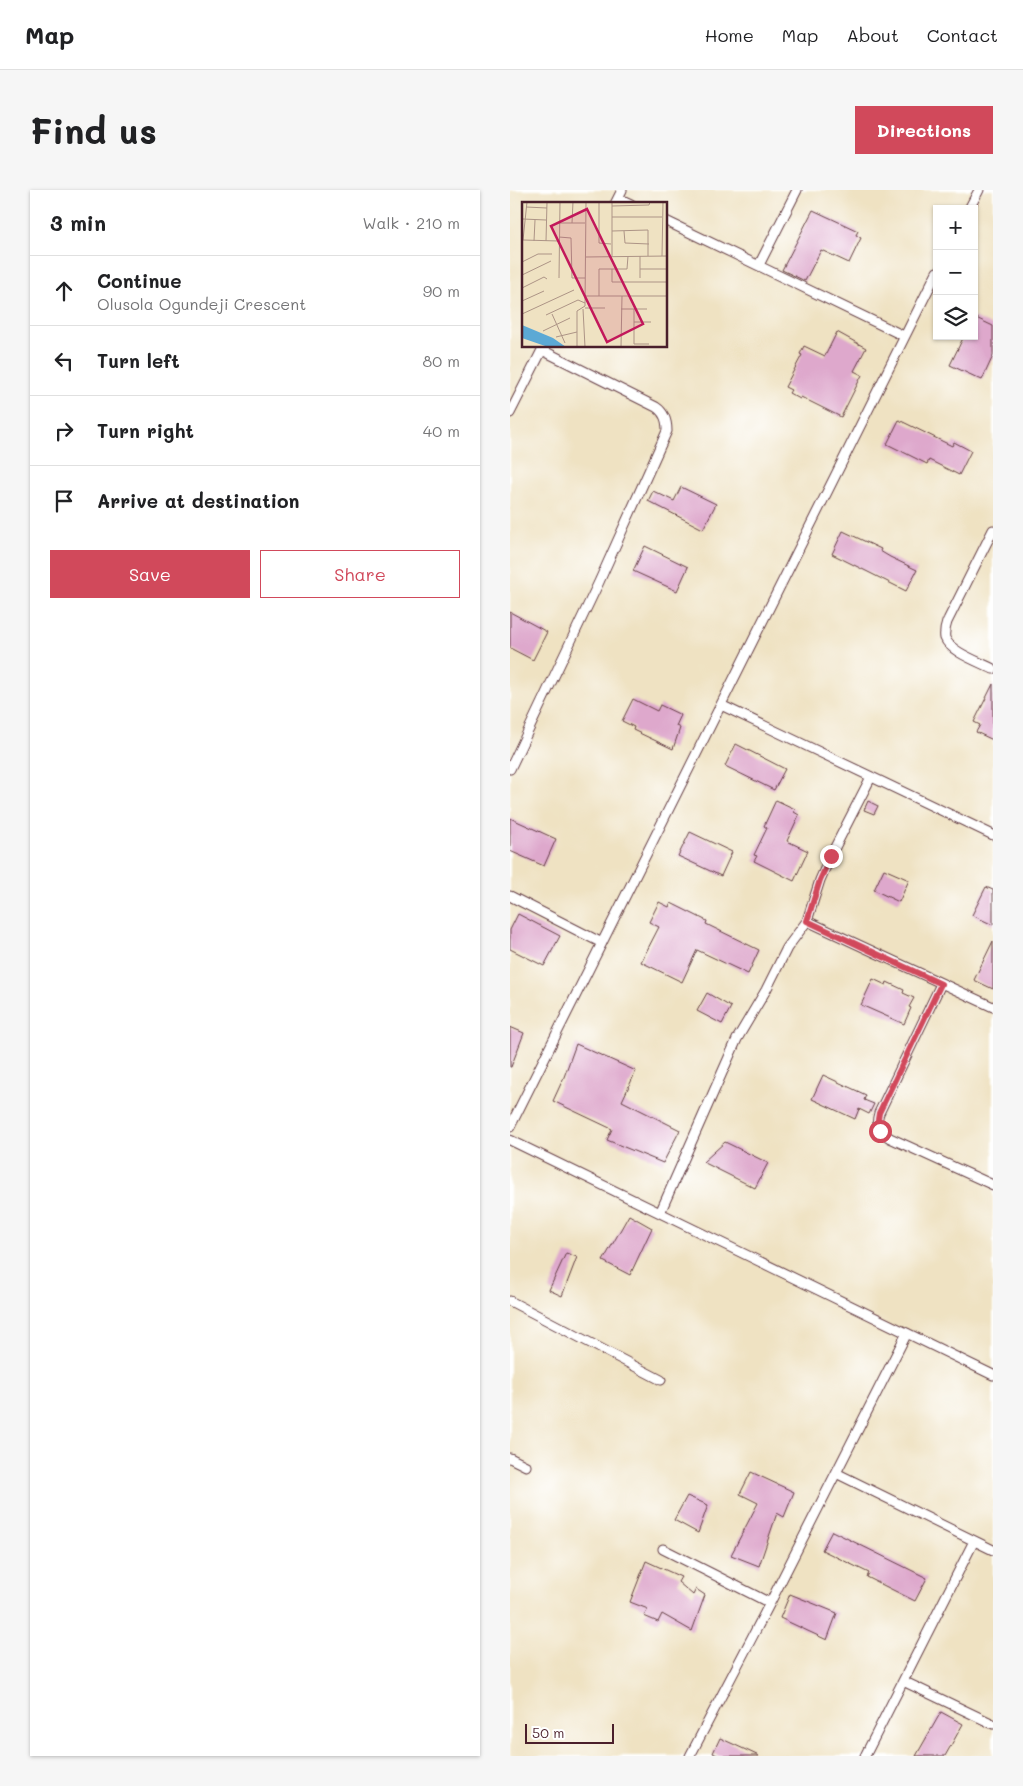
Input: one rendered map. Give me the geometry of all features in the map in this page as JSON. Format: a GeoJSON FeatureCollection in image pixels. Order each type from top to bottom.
{"type":"FeatureCollection","features":[{"type":"Feature","properties":{"kind":"street"},"geometry":{"type":"LineString","coordinates":[[759,265],[797,190]]}},
{"type":"Feature","properties":{"kind":"street"},"geometry":{"type":"LineString","coordinates":[[971,205],[979,190]]}},
{"type":"Feature","properties":{"kind":"street"},"geometry":{"type":"LineString","coordinates":[[668,222],[904,336]]}},
{"type":"Feature","properties":{"kind":"street"},"geometry":{"type":"LineString","coordinates":[[510,1127],[933,280]]}},
{"type":"Feature","properties":{"kind":"street"},"geometry":{"type":"LineString","coordinates":[[510,413],[513,398],[543,348],[656,407],[664,416],[667,423],[667,431],[599,582],[510,769]]}},
{"type":"Feature","properties":{"kind":"street"},"geometry":{"type":"LineString","coordinates":[[993,530],[947,622],[944,636],[948,644],[954,649],[993,669]]}},
{"type":"Feature","properties":{"kind":"street"},"geometry":{"type":"LineString","coordinates":[[721,705],[993,835]]}},
{"type":"Feature","properties":{"kind":"street"},"geometry":{"type":"LineString","coordinates":[[660,1213],[737,1039],[788,948],[807,921],[820,880],[871,777]]}},
{"type":"Feature","properties":{"kind":"street"},"geometry":{"type":"LineString","coordinates":[[510,896],[602,943]]}},
{"type":"Feature","properties":{"kind":"street"},"geometry":{"type":"LineString","coordinates":[[807,921],[993,1008]]}},
{"type":"Feature","properties":{"kind":"street"},"geometry":{"type":"LineString","coordinates":[[941,984],[879,1113],[877,1126],[880,1131],[890,1138],[993,1185]]}},
{"type":"Feature","properties":{"kind":"street"},"geometry":{"type":"LineString","coordinates":[[510,1140],[993,1375]]}},
{"type":"Feature","properties":{"kind":"street"},"geometry":{"type":"LineString","coordinates":[[510,1301],[661,1380]]}},
{"type":"Feature","properties":{"kind":"street"},"geometry":{"type":"LineString","coordinates":[[690,1756],[770,1604],[907,1333]]}},
{"type":"Feature","properties":{"kind":"street"},"geometry":{"type":"LineString","coordinates":[[510,1458],[526,1466]]}},
{"type":"Feature","properties":{"kind":"street"},"geometry":{"type":"LineString","coordinates":[[836,1473],[993,1550]]}},
{"type":"Feature","properties":{"kind":"street"},"geometry":{"type":"LineString","coordinates":[[865,1756],[974,1541]]}},
{"type":"Feature","properties":{"kind":"street"},"geometry":{"type":"LineString","coordinates":[[663,1549],[770,1604]]}},
{"type":"Feature","properties":{"kind":"street"},"geometry":{"type":"LineString","coordinates":[[903,1681],[993,1724]]}},
{"type":"Feature","properties":{"kind":"building"},"geometry":{"type":"Polygon","coordinates":[[[813,210],[858,231],[856,235],[861,238],[849,263],[821,250],[805,281],[782,270],[813,210]]]}},
{"type":"Feature","properties":{"kind":"building"},"geometry":{"type":"Polygon","coordinates":[[[978,319],[993,326],[993,356],[982,380],[950,365],[962,340],[978,340],[978,319]]]}},
{"type":"Feature","properties":{"kind":"building"},"geometry":{"type":"Polygon","coordinates":[[[837,332],[866,348],[854,371],[862,375],[841,417],[801,397],[800,399],[789,393],[791,390],[785,387],[802,355],[800,354],[804,346],[825,356],[837,332]]]}},
{"type":"Feature","properties":{"kind":"building"},"geometry":{"type":"Polygon","coordinates":[[[899,420],[952,446],[954,442],[971,451],[959,475],[929,460],[927,464],[887,444],[899,420]]]}},
{"type":"Feature","properties":{"kind":"building"},"geometry":{"type":"Polygon","coordinates":[[[681,487],[716,504],[703,529],[648,501],[653,491],[674,501],[681,487]]]}},
{"type":"Feature","properties":{"kind":"building"},"geometry":{"type":"Polygon","coordinates":[[[843,531],[881,549],[880,551],[890,557],[917,570],[906,591],[832,554],[843,531]]]}},
{"type":"Feature","properties":{"kind":"building"},"geometry":{"type":"Polygon","coordinates":[[[645,546],[688,567],[677,591],[633,571],[645,546]]]}},
{"type":"Feature","properties":{"kind":"building"},"geometry":{"type":"Polygon","coordinates":[[[510,612],[547,632],[533,660],[510,648],[510,612]]]}},
{"type":"Feature","properties":{"kind":"building"},"geometry":{"type":"Polygon","coordinates":[[[993,684],[993,740],[976,732],[980,725],[974,722],[993,684]]]}},
{"type":"Feature","properties":{"kind":"building"},"geometry":{"type":"Polygon","coordinates":[[[633,699],[657,711],[660,705],[681,715],[676,726],[680,728],[673,749],[633,730],[634,727],[622,721],[633,699]]]}},
{"type":"Feature","properties":{"kind":"building"},"geometry":{"type":"Polygon","coordinates":[[[736,744],[785,769],[774,790],[725,766],[736,744]]]}},
{"type":"Feature","properties":{"kind":"building"},"geometry":{"type":"Polygon","coordinates":[[[776,800],[795,809],[794,812],[799,815],[787,841],[808,851],[794,881],[754,861],[757,856],[754,855],[767,828],[764,826],[776,800]]]}},
{"type":"Feature","properties":{"kind":"building"},"geometry":{"type":"Polygon","coordinates":[[[868,801],[878,806],[874,814],[864,810],[868,801]]]}},
{"type":"Feature","properties":{"kind":"building"},"geometry":{"type":"Polygon","coordinates":[[[510,818],[556,839],[544,866],[510,851],[510,818]]]}},
{"type":"Feature","properties":{"kind":"building"},"geometry":{"type":"Polygon","coordinates":[[[690,832],[732,852],[721,876],[678,856],[690,832]]]}},
{"type":"Feature","properties":{"kind":"building"},"geometry":{"type":"Polygon","coordinates":[[[884,869],[909,880],[899,902],[874,890],[884,869]]]}},
{"type":"Feature","properties":{"kind":"building"},"geometry":{"type":"Polygon","coordinates":[[[986,887],[993,890],[993,925],[972,915],[986,887]]]}},
{"type":"Feature","properties":{"kind":"building"},"geometry":{"type":"Polygon","coordinates":[[[659,902],[669,907],[671,903],[707,921],[706,924],[759,950],[748,974],[697,950],[682,982],[641,962],[659,927],[649,922],[659,902]]]}},
{"type":"Feature","properties":{"kind":"building"},"geometry":{"type":"Polygon","coordinates":[[[518,914],[560,936],[544,966],[510,949],[510,930],[518,914]]]}},
{"type":"Feature","properties":{"kind":"building"},"geometry":{"type":"Polygon","coordinates":[[[993,941],[993,989],[974,980],[993,941]]]}},
{"type":"Feature","properties":{"kind":"building"},"geometry":{"type":"Polygon","coordinates":[[[873,979],[886,985],[887,982],[904,990],[903,993],[914,998],[904,1024],[861,1005],[873,979]]]}},
{"type":"Feature","properties":{"kind":"building"},"geometry":{"type":"Polygon","coordinates":[[[707,993],[731,1007],[722,1024],[697,1011],[707,993]]]}},
{"type":"Feature","properties":{"kind":"building"},"geometry":{"type":"Polygon","coordinates":[[[510,1027],[524,1033],[511,1067],[510,1067],[510,1027]]]}},
{"type":"Feature","properties":{"kind":"building"},"geometry":{"type":"Polygon","coordinates":[[[576,1044],[636,1071],[622,1101],[680,1130],[663,1163],[607,1140],[612,1129],[553,1101],[576,1044]]]}},
{"type":"Feature","properties":{"kind":"building"},"geometry":{"type":"Polygon","coordinates":[[[823,1075],[866,1095],[864,1100],[874,1104],[869,1114],[859,1109],[855,1119],[812,1099],[823,1075]]]}},
{"type":"Feature","properties":{"kind":"building"},"geometry":{"type":"Polygon","coordinates":[[[725,1142],[768,1163],[755,1188],[703,1162],[725,1142]]]}},
{"type":"Feature","properties":{"kind":"building"},"geometry":{"type":"Polygon","coordinates":[[[629,1215],[652,1228],[630,1275],[603,1261],[629,1215]]]}},
{"type":"Feature","properties":{"kind":"building"},"geometry":{"type":"Polygon","coordinates":[[[566,1253],[577,1257],[562,1296],[549,1290],[566,1253]]]}},
{"type":"Feature","properties":{"kind":"building"},"geometry":{"type":"Polygon","coordinates":[[[751,1472],[794,1492],[784,1517],[777,1513],[759,1566],[731,1555],[758,1503],[740,1494],[751,1472]]]}},
{"type":"Feature","properties":{"kind":"building"},"geometry":{"type":"Polygon","coordinates":[[[687,1496],[708,1505],[698,1533],[674,1520],[687,1496]]]}},
{"type":"Feature","properties":{"kind":"building"},"geometry":{"type":"Polygon","coordinates":[[[832,1531],[927,1578],[915,1601],[867,1577],[869,1573],[822,1550],[832,1531]]]}},
{"type":"Feature","properties":{"kind":"building"},"geometry":{"type":"Polygon","coordinates":[[[646,1561],[681,1577],[678,1582],[693,1595],[696,1589],[705,1595],[692,1631],[662,1614],[658,1622],[644,1616],[648,1609],[630,1602],[646,1561]]]}},
{"type":"Feature","properties":{"kind":"building"},"geometry":{"type":"Polygon","coordinates":[[[790,1594],[837,1613],[827,1640],[780,1618],[790,1594]]]}},
{"type":"Feature","properties":{"kind":"building"},"geometry":{"type":"Polygon","coordinates":[[[941,1712],[963,1724],[945,1756],[916,1756],[941,1712]]]}},
{"type":"Feature","properties":{"kind":"building"},"geometry":{"type":"Polygon","coordinates":[[[720,1738],[759,1756],[719,1756],[713,1753],[720,1738]]]}},
{"type":"Feature","properties":{"kind":"route"},"geometry":{"type":"LineString","coordinates":[[831,856],[820,880],[807,921],[941,984],[879,1113],[877,1126],[880,1131]]}}]}
